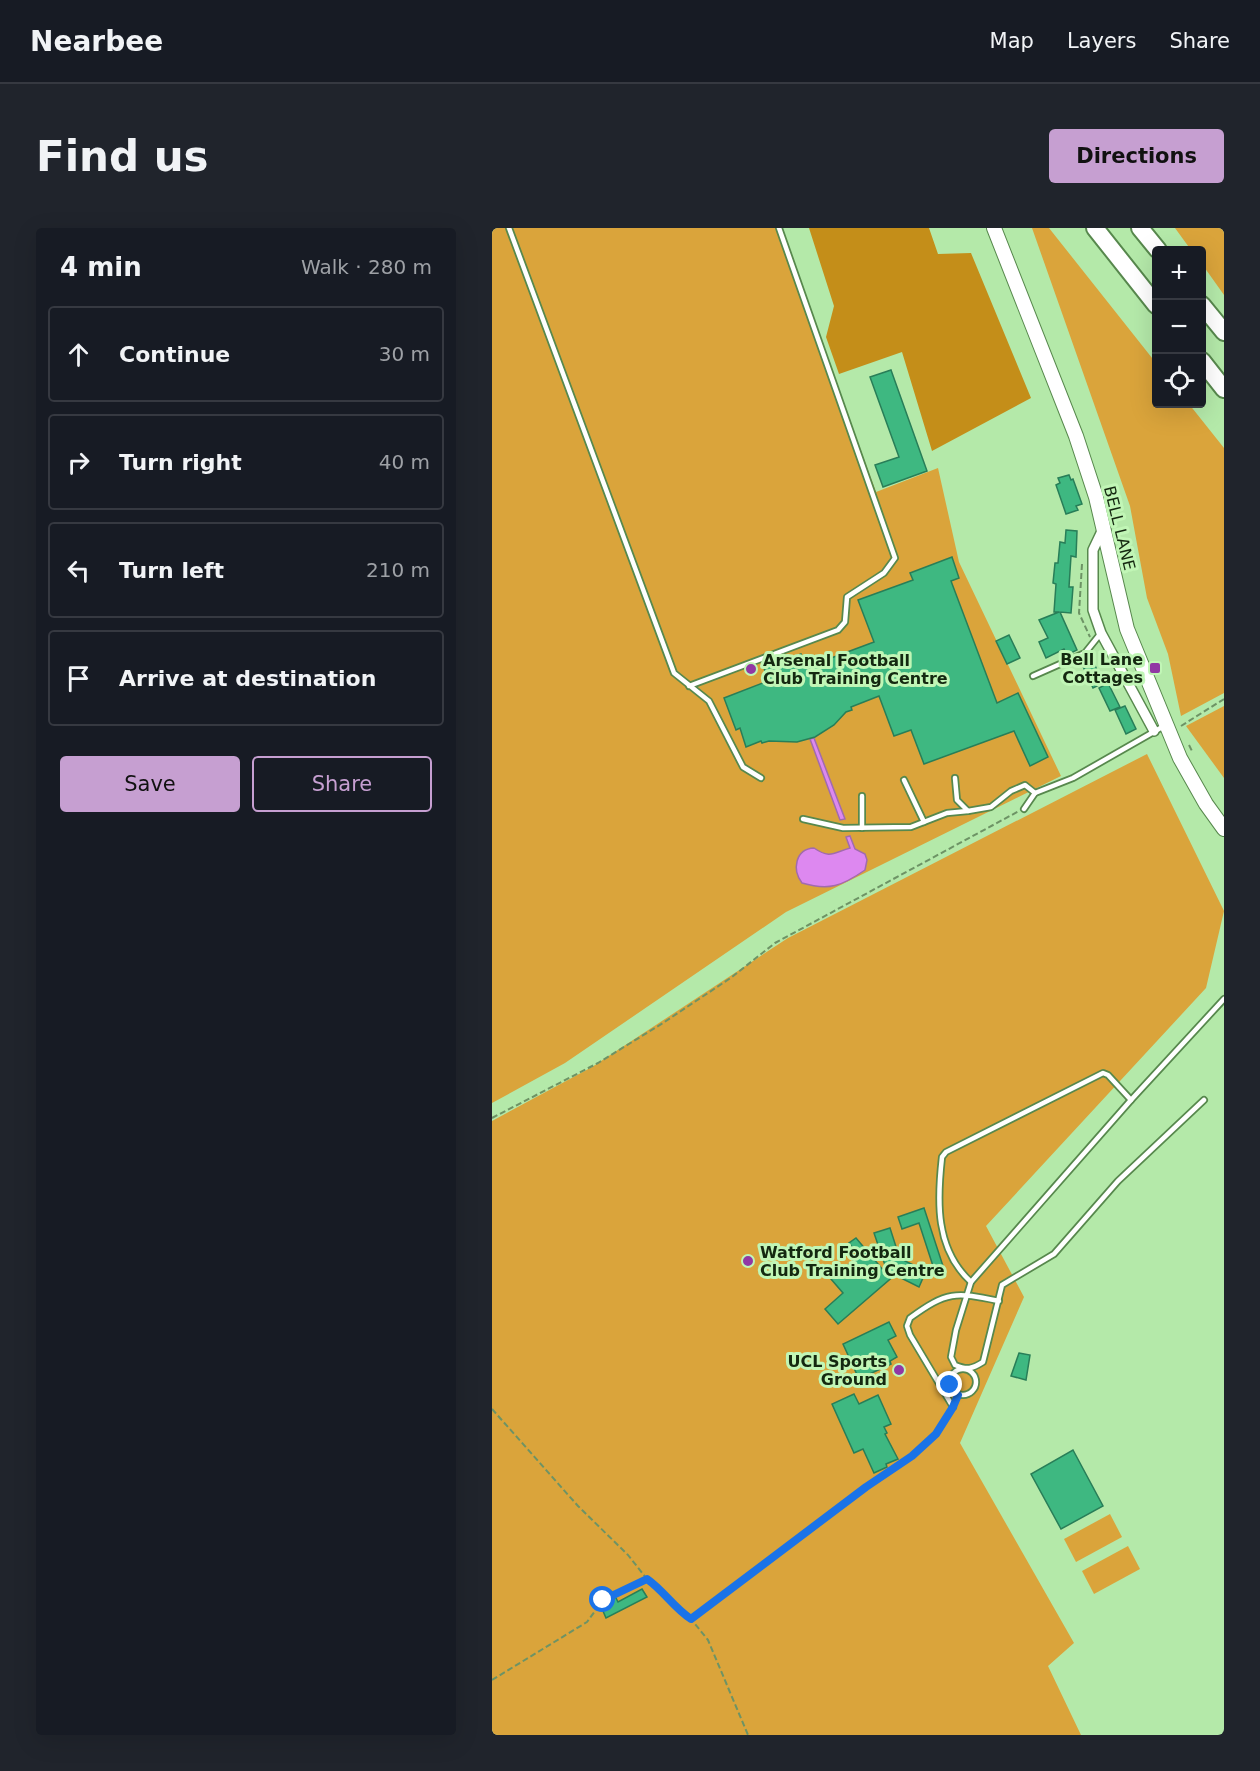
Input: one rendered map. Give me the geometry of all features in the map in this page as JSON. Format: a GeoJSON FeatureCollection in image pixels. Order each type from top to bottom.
{"type":"FeatureCollection","features":[{"type":"Feature","properties":{"kind":"highway"},"geometry":{"type":"LineString","coordinates":[[1095,228],[1152,300]]}},
{"type":"Feature","properties":{"kind":"highway"},"geometry":{"type":"LineString","coordinates":[[1140,228],[1155,246]]}},
{"type":"Feature","properties":{"kind":"highway"},"geometry":{"type":"LineString","coordinates":[[1206,310],[1224,333]]}},
{"type":"Feature","properties":{"kind":"highway"},"geometry":{"type":"LineString","coordinates":[[1206,367],[1224,389]]}},
{"type":"Feature","properties":{"kind":"main road","name":"BELL LANE"},"geometry":{"type":"LineString","coordinates":[[994,228],[1076,436],[1096,497],[1127,629],[1160,728],[1206,804],[1224,829]]}},
{"type":"Feature","properties":{"kind":"street"},"geometry":{"type":"LineString","coordinates":[[1103,528],[1094,550],[1093,610],[1101,633],[1160,728]]}},
{"type":"Feature","properties":{"kind":"lane"},"geometry":{"type":"LineString","coordinates":[[509,228],[674,674],[709,701],[743,767],[761,778]]}},
{"type":"Feature","properties":{"kind":"lane"},"geometry":{"type":"LineString","coordinates":[[689,686],[838,630],[845,622],[847,597],[884,573],[895,558],[779,228]]}},
{"type":"Feature","properties":{"kind":"lane"},"geometry":{"type":"LineString","coordinates":[[1033,676],[1085,653],[1101,633]]}},
{"type":"Feature","properties":{"kind":"lane"},"geometry":{"type":"LineString","coordinates":[[1024,809],[1035,793],[1073,778],[1160,728]]}},
{"type":"Feature","properties":{"kind":"lane"},"geometry":{"type":"LineString","coordinates":[[955,778],[957,800],[968,811]]}},
{"type":"Feature","properties":{"kind":"lane"},"geometry":{"type":"LineString","coordinates":[[904,780],[924,822]]}},
{"type":"Feature","properties":{"kind":"lane"},"geometry":{"type":"LineString","coordinates":[[803,819],[843,828],[911,827],[947,813],[992,807],[1011,791],[1025,785],[1035,793]]}},
{"type":"Feature","properties":{"kind":"lane"},"geometry":{"type":"LineString","coordinates":[[862,796],[862,828]]}},
{"type":"Feature","properties":{"kind":"lane"},"geometry":{"type":"LineString","coordinates":[[1204,1100],[1118,1181],[1054,1254],[1002,1285],[983,1362],[975,1367],[966,1369],[957,1370],[951,1376],[951,1389],[958,1395],[970,1393],[975,1386],[975,1378],[966,1369],[955,1365],[951,1357],[971,1282],[1131,1100],[1224,999]]}},
{"type":"Feature","properties":{"kind":"lane"},"geometry":{"type":"LineString","coordinates":[[971,1282],[959,1271],[942,1230],[938,1191],[942,1157],[946,1152],[1103,1073],[1108,1075],[1131,1100]]}},
{"type":"Feature","properties":{"kind":"lane"},"geometry":{"type":"LineString","coordinates":[[953,1407],[910,1335],[907,1326],[910,1318],[943,1297],[966,1294],[999,1301]]}},
{"type":"Feature","properties":{"kind":"path"},"geometry":{"type":"LineString","coordinates":[[1180,725],[1224,699]]}},
{"type":"Feature","properties":{"kind":"path"},"geometry":{"type":"LineString","coordinates":[[492,1118],[598,1063],[663,1023],[732,977],[775,943],[1024,809]]}},
{"type":"Feature","properties":{"kind":"path"},"geometry":{"type":"LineString","coordinates":[[691,1619],[866,1487],[912,1456],[936,1434],[953,1407]]}},
{"type":"Feature","properties":{"kind":"path"},"geometry":{"type":"LineString","coordinates":[[492,1409],[578,1506],[679,1611],[691,1619],[708,1640],[748,1735]]}},
{"type":"Feature","properties":{"kind":"path"},"geometry":{"type":"LineString","coordinates":[[492,1680],[587,1622],[603,1600],[647,1579]]}},
{"type":"Feature","properties":{"kind":"shaded area","name":"Arsenal Football Club Training Centre"},"geometry":{"type":"Polygon","coordinates":[[[492,228],[780,228],[876,492],[938,468],[959,562],[1061,776],[786,912],[565,1063],[492,1103],[492,228]]]}},
{"type":"Feature","properties":{"kind":"shaded area"},"geometry":{"type":"Polygon","coordinates":[[[809,228],[929,228],[938,254],[971,253],[1031,398],[932,451],[902,352],[839,374],[826,337],[834,306],[809,228]]]}},
{"type":"Feature","properties":{"kind":"shaded area"},"geometry":{"type":"Polygon","coordinates":[[[1032,228],[1049,228],[1152,358],[1152,408],[1192,408],[1224,448],[1224,693],[1181,716],[1168,654],[1147,598],[1130,506],[1032,228]]]}},
{"type":"Feature","properties":{"kind":"shaded area"},"geometry":{"type":"Polygon","coordinates":[[[1175,228],[1224,228],[1224,295],[1206,270],[1206,246],[1188,246],[1175,228]]]}},
{"type":"Feature","properties":{"kind":"shaded area"},"geometry":{"type":"Polygon","coordinates":[[[1224,706],[1224,778],[1186,726],[1224,706]]]}},
{"type":"Feature","properties":{"kind":"shaded area"},"geometry":{"type":"Polygon","coordinates":[[[814,738],[845,819],[840,820],[810,739],[814,738]]]}},
{"type":"Feature","properties":{"kind":"shaded area","name":"Watford Football Club Training Centre"},"geometry":{"type":"Polygon","coordinates":[[[1147,754],[1224,911],[1206,988],[986,1226],[1024,1297],[960,1443],[1074,1643],[1048,1666],[1081,1735],[492,1735],[492,1121],[592,1067],[788,938],[1147,754]]]}},
{"type":"Feature","properties":{"kind":"shaded area"},"geometry":{"type":"Polygon","coordinates":[[[850,836],[855,849],[865,854],[867,860],[865,870],[835,886],[820,887],[802,883],[796,866],[803,852],[814,848],[828,854],[850,848],[846,837],[850,836]]]}},
{"type":"Feature","properties":{"kind":"shaded area"},"geometry":{"type":"Polygon","coordinates":[[[1110,1514],[1122,1537],[1076,1562],[1064,1539],[1110,1514]]]}},
{"type":"Feature","properties":{"kind":"shaded area"},"geometry":{"type":"Polygon","coordinates":[[[1128,1546],[1140,1569],[1094,1594],[1082,1571],[1128,1546]]]}},
{"type":"Feature","properties":{"kind":"building"},"geometry":{"type":"Polygon","coordinates":[[[891,370],[927,471],[883,487],[875,465],[899,457],[870,377],[891,370]]]}},
{"type":"Feature","properties":{"kind":"building"},"geometry":{"type":"Polygon","coordinates":[[[1069,475],[1071,480],[1073,479],[1082,504],[1076,506],[1078,510],[1066,514],[1056,485],[1060,483],[1058,478],[1069,475]]]}},
{"type":"Feature","properties":{"kind":"building"},"geometry":{"type":"Polygon","coordinates":[[[1066,530],[1077,531],[1076,557],[1071,556],[1069,587],[1073,587],[1071,613],[1060,612],[1077,650],[1067,655],[1064,649],[1046,658],[1039,642],[1048,638],[1039,620],[1059,612],[1054,612],[1056,584],[1053,583],[1060,542],[1065,543],[1066,530]]]}},
{"type":"Feature","properties":{"kind":"building"},"geometry":{"type":"Polygon","coordinates":[[[952,557],[959,578],[951,581],[997,703],[1018,693],[1048,757],[1030,766],[1014,731],[924,764],[911,730],[894,736],[879,696],[851,707],[852,710],[846,712],[834,725],[815,737],[797,742],[762,743],[761,741],[746,747],[740,728],[736,730],[724,698],[768,681],[764,668],[801,654],[807,667],[874,642],[858,600],[913,580],[910,573],[952,557]]]}},
{"type":"Feature","properties":{"kind":"building"},"geometry":{"type":"Polygon","coordinates":[[[1009,635],[1020,658],[1007,664],[996,641],[1009,635]]]}},
{"type":"Feature","properties":{"kind":"building"},"geometry":{"type":"Polygon","coordinates":[[[1092,659],[1103,683],[1093,688],[1082,664],[1092,659]]]}},
{"type":"Feature","properties":{"kind":"building"},"geometry":{"type":"Polygon","coordinates":[[[1108,683],[1120,707],[1110,711],[1099,688],[1108,683]]]}},
{"type":"Feature","properties":{"kind":"building"},"geometry":{"type":"Polygon","coordinates":[[[1125,706],[1136,729],[1126,734],[1115,710],[1125,706]]]}},
{"type":"Feature","properties":{"kind":"building"},"geometry":{"type":"Polygon","coordinates":[[[924,1208],[943,1266],[934,1269],[919,1223],[902,1229],[898,1217],[924,1208]]]}},
{"type":"Feature","properties":{"kind":"building"},"geometry":{"type":"Polygon","coordinates":[[[890,1228],[898,1253],[904,1250],[909,1256],[905,1261],[926,1271],[919,1287],[895,1275],[838,1324],[825,1309],[843,1293],[831,1279],[859,1256],[849,1243],[856,1238],[889,1277],[874,1233],[890,1228]]]}},
{"type":"Feature","properties":{"kind":"building"},"geometry":{"type":"Polygon","coordinates":[[[889,1322],[896,1336],[888,1340],[897,1357],[890,1361],[891,1364],[859,1379],[843,1344],[889,1322]]]}},
{"type":"Feature","properties":{"kind":"building"},"geometry":{"type":"Polygon","coordinates":[[[1019,1353],[1030,1355],[1026,1380],[1011,1376],[1019,1353]]]}},
{"type":"Feature","properties":{"kind":"building"},"geometry":{"type":"Polygon","coordinates":[[[854,1394],[859,1404],[878,1395],[891,1424],[884,1427],[887,1433],[885,1434],[898,1459],[874,1473],[863,1449],[854,1453],[832,1404],[854,1394]]]}},
{"type":"Feature","properties":{"kind":"building"},"geometry":{"type":"Polygon","coordinates":[[[1073,1450],[1103,1506],[1061,1529],[1031,1474],[1073,1450]]]}},
{"type":"Feature","properties":{"kind":"building"},"geometry":{"type":"Polygon","coordinates":[[[642,1589],[647,1597],[606,1618],[603,1611],[608,1608],[604,1601],[615,1596],[618,1602],[642,1589]]]}},
{"type":"Feature","properties":{"kind":"place","name":"Bell Lane Cottages"},"geometry":{"type":"Point","coordinates":[1155,668]}},
{"type":"Feature","properties":{"kind":"place","name":"Arsenal Football Club Training Centre"},"geometry":{"type":"Point","coordinates":[751,669]}},
{"type":"Feature","properties":{"kind":"place","name":"Watford Football Club Training Centre"},"geometry":{"type":"Point","coordinates":[748,1261]}},
{"type":"Feature","properties":{"kind":"place","name":"UCL Sports Ground"},"geometry":{"type":"Point","coordinates":[899,1370]}},
{"type":"Feature","properties":{"kind":"route"},"geometry":{"type":"LineString","coordinates":[[603,1600],[647,1579],[658,1587],[679,1611],[691,1619],[866,1487],[912,1456],[936,1434],[953,1407],[958,1395],[950,1385]]}}]}
